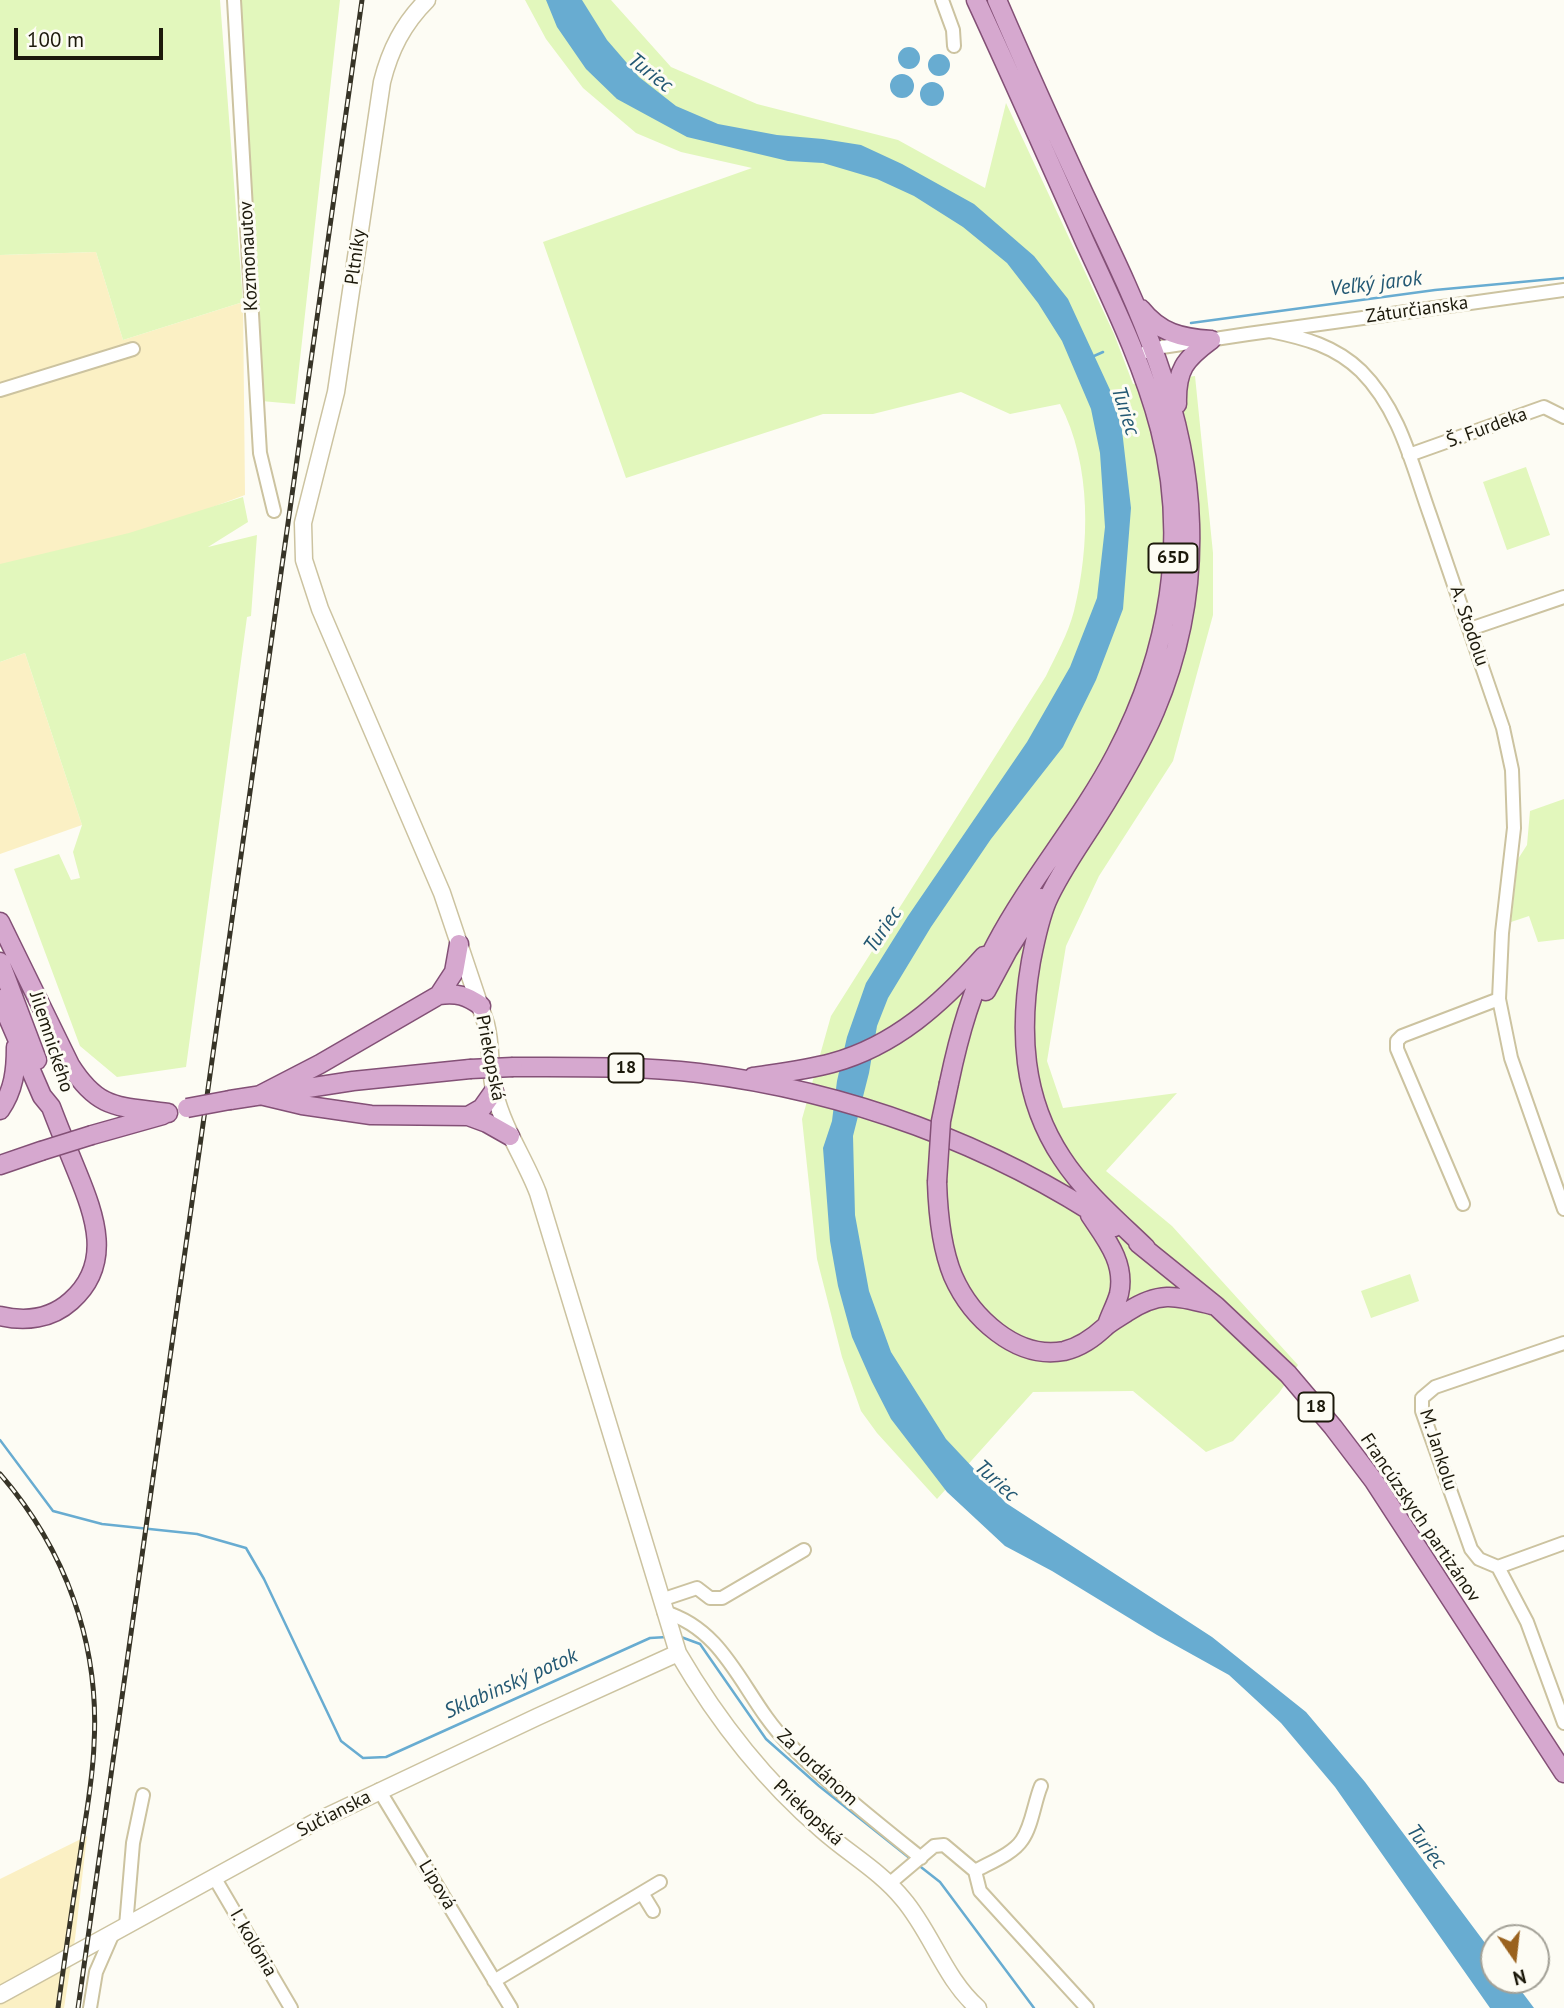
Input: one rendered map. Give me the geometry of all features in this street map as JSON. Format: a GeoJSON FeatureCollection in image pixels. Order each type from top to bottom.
{"type":"FeatureCollection","features":[{"type":"Feature","properties":{"kind":"main road","name":"65D"},"geometry":{"type":"LineString","coordinates":[[976,0],[1135,355],[1160,429],[1173,509],[1173,572],[1160,643],[1141,701],[1115,757],[996,943]]}},
{"type":"Feature","properties":{"kind":"main road","name":"65D"},"geometry":{"type":"LineString","coordinates":[[997,0],[1135,302],[1177,425],[1187,479],[1190,546],[1185,601],[1176,647],[1155,710],[1127,768],[1075,852]]}},
{"type":"Feature","properties":{"kind":"main road"},"geometry":{"type":"LineString","coordinates":[[1135,302],[1161,329],[1177,336],[1211,340]]}},
{"type":"Feature","properties":{"kind":"main road"},"geometry":{"type":"LineString","coordinates":[[1177,425],[1178,378],[1188,358],[1211,340]]}},
{"type":"Feature","properties":{"kind":"main road"},"geometry":{"type":"LineString","coordinates":[[961,1037],[1008,950],[1056,876],[1075,852]]}},
{"type":"Feature","properties":{"kind":"main road"},"geometry":{"type":"LineString","coordinates":[[1075,852],[1047,902],[1034,945],[1024,1014],[1028,1078],[1047,1132],[1061,1158],[1076,1178],[1146,1248]]}},
{"type":"Feature","properties":{"kind":"main road"},"geometry":{"type":"LineString","coordinates":[[0,922],[70,1065],[82,1084],[104,1102],[119,1107],[168,1113]]}},
{"type":"Feature","properties":{"kind":"main road"},"geometry":{"type":"LineString","coordinates":[[739,1079],[800,1071],[866,1051],[929,1012],[949,995],[996,943]]}},
{"type":"Feature","properties":{"kind":"main road"},"geometry":{"type":"LineString","coordinates":[[996,943],[965,1016],[941,1121],[937,1182],[940,1230],[954,1277],[965,1296],[994,1329],[1023,1347],[1048,1352],[1079,1346],[1141,1303],[1156,1297],[1181,1297],[1216,1306]]}},
{"type":"Feature","properties":{"kind":"main road"},"geometry":{"type":"LineString","coordinates":[[439,995],[454,972],[459,944]]}},
{"type":"Feature","properties":{"kind":"main road","name":"Jilemnického"},"geometry":{"type":"LineString","coordinates":[[0,961],[50,1093],[51,1107]]}},
{"type":"Feature","properties":{"kind":"main road"},"geometry":{"type":"LineString","coordinates":[[260,1095],[439,995],[454,993],[467,996],[481,1006]]}},
{"type":"Feature","properties":{"kind":"main road","name":"Jilemnického"},"geometry":{"type":"LineString","coordinates":[[0,999],[16,1040],[51,1107]]}},
{"type":"Feature","properties":{"kind":"main road"},"geometry":{"type":"LineString","coordinates":[[0,1110],[8,1097],[16,1070],[16,1040]]}},
{"type":"Feature","properties":{"kind":"main road","name":"18"},"geometry":{"type":"LineString","coordinates":[[0,1165],[187,1108],[365,1079],[513,1067],[659,1070],[739,1079],[886,1115],[980,1152],[1086,1209],[1146,1248],[1216,1306]]}},
{"type":"Feature","properties":{"kind":"main road"},"geometry":{"type":"LineString","coordinates":[[468,1116],[482,1108],[494,1091]]}},
{"type":"Feature","properties":{"kind":"main road"},"geometry":{"type":"LineString","coordinates":[[260,1095],[302,1105],[371,1115],[468,1116],[488,1123],[510,1136]]}},
{"type":"Feature","properties":{"kind":"main road"},"geometry":{"type":"LineString","coordinates":[[0,1317],[23,1320],[38,1318],[65,1306],[85,1286],[95,1261],[97,1240],[94,1218],[51,1107]]}},
{"type":"Feature","properties":{"kind":"main road"},"geometry":{"type":"LineString","coordinates":[[1086,1209],[1114,1252],[1121,1275],[1119,1294],[1107,1325]]}},
{"type":"Feature","properties":{"kind":"main road","name":"Francúzskych partizánov"},"geometry":{"type":"LineString","coordinates":[[1216,1306],[1306,1394],[1357,1459],[1564,1773]]}},
{"type":"Feature","properties":{"kind":"street","name":"Kozmonautov"},"geometry":{"type":"LineString","coordinates":[[234,0],[260,453],[274,511]]}},
{"type":"Feature","properties":{"kind":"street","name":"Pltníky"},"geometry":{"type":"LineString","coordinates":[[303,523],[336,392],[382,82],[393,47],[411,17],[427,0]]}},
{"type":"Feature","properties":{"kind":"street"},"geometry":{"type":"LineString","coordinates":[[942,0],[953,30],[954,46]]}},
{"type":"Feature","properties":{"kind":"street","name":"Záturčianska"},"geometry":{"type":"LineString","coordinates":[[1135,355],[1153,349],[1270,331],[1564,290]]}},
{"type":"Feature","properties":{"kind":"street","name":"A. Stodolu"},"geometry":{"type":"LineString","coordinates":[[1270,331],[1326,345],[1350,362],[1374,385],[1385,401],[1409,455],[1470,629],[1506,739],[1513,792],[1514,828],[1502,933],[1499,999],[1502,1020],[1514,1068],[1564,1209]]}},
{"type":"Feature","properties":{"kind":"street"},"geometry":{"type":"LineString","coordinates":[[0,390],[133,349]]}},
{"type":"Feature","properties":{"kind":"street","name":"Š. Furdeka"},"geometry":{"type":"LineString","coordinates":[[1409,455],[1545,407],[1564,417]]}},
{"type":"Feature","properties":{"kind":"street","name":"Priekopská"},"geometry":{"type":"LineString","coordinates":[[303,523],[303,548],[312,589],[418,835],[481,1006],[491,1040],[494,1091],[510,1136],[527,1164],[538,1193],[676,1649],[722,1720],[763,1770],[821,1830],[889,1884],[912,1911],[948,1974],[978,2008]]}},
{"type":"Feature","properties":{"kind":"street"},"geometry":{"type":"LineString","coordinates":[[1470,629],[1564,597]]}},
{"type":"Feature","properties":{"kind":"street"},"geometry":{"type":"LineString","coordinates":[[1463,1204],[1397,1049],[1397,1041],[1402,1036],[1499,999]]}},
{"type":"Feature","properties":{"kind":"street","name":"M. Jankolu"},"geometry":{"type":"LineString","coordinates":[[1498,1567],[1479,1559],[1471,1549],[1422,1411],[1422,1398],[1435,1387],[1564,1343]]}},
{"type":"Feature","properties":{"kind":"street"},"geometry":{"type":"LineString","coordinates":[[1564,1543],[1498,1567],[1527,1622],[1564,1723]]}},
{"type":"Feature","properties":{"kind":"street"},"geometry":{"type":"LineString","coordinates":[[665,1612],[697,1588],[710,1598],[722,1598],[804,1550]]}},
{"type":"Feature","properties":{"kind":"street","name":"Za Jordánom"},"geometry":{"type":"LineString","coordinates":[[665,1612],[675,1615],[705,1634],[721,1650],[772,1727],[785,1741],[849,1799],[921,1858]]}},
{"type":"Feature","properties":{"kind":"street","name":"Sučianska"},"geometry":{"type":"LineString","coordinates":[[0,1995],[379,1790],[676,1649]]}},
{"type":"Feature","properties":{"kind":"street"},"geometry":{"type":"LineString","coordinates":[[975,1871],[1020,1844],[1041,1786]]}},
{"type":"Feature","properties":{"kind":"street","name":"Lipová"},"geometry":{"type":"LineString","coordinates":[[379,1790],[511,2008]]}},
{"type":"Feature","properties":{"kind":"street"},"geometry":{"type":"LineString","coordinates":[[90,2008],[96,1972],[119,1929],[144,1795]]}},
{"type":"Feature","properties":{"kind":"street"},"geometry":{"type":"LineString","coordinates":[[889,1884],[934,1846],[944,1845],[975,1871],[980,1891],[1087,2008]]}},
{"type":"Feature","properties":{"kind":"street","name":"I. kolónia"},"geometry":{"type":"LineString","coordinates":[[214,1877],[291,2008]]}},
{"type":"Feature","properties":{"kind":"street"},"geometry":{"type":"LineString","coordinates":[[494,1981],[660,1882]]}},
{"type":"Feature","properties":{"kind":"street"},"geometry":{"type":"LineString","coordinates":[[642,1893],[653,1912]]}},
{"type":"Feature","properties":{"kind":"shaded area"},"geometry":{"type":"Polygon","coordinates":[[[96,252],[123,340],[243,302],[245,495],[25,577],[0,581],[0,255],[96,252]]]}},
{"type":"Feature","properties":{"kind":"shaded area"},"geometry":{"type":"Polygon","coordinates":[[[25,653],[82,825],[0,854],[0,662],[25,653]]]}},
{"type":"Feature","properties":{"kind":"shaded area"},"geometry":{"type":"Polygon","coordinates":[[[87,1836],[64,2008],[0,2008],[0,1879],[87,1836]]]}},
{"type":"Feature","properties":{"kind":"green space"},"geometry":{"type":"Polygon","coordinates":[[[0,0],[220,0],[243,302],[123,340],[96,252],[0,255],[0,0]]]}},
{"type":"Feature","properties":{"kind":"green space"},"geometry":{"type":"Polygon","coordinates":[[[236,0],[340,0],[295,404],[261,401],[236,0]]]}},
{"type":"Feature","properties":{"kind":"green space"},"geometry":{"type":"Polygon","coordinates":[[[525,0],[611,0],[671,67],[757,104],[898,140],[985,188],[1006,103],[1114,334],[1133,384],[1195,376],[1213,553],[1213,615],[1173,761],[1099,876],[1066,946],[1047,1061],[1063,1108],[1177,1093],[1106,1171],[1172,1226],[1298,1365],[1279,1393],[1233,1441],[1206,1452],[1133,1391],[1033,1392],[937,1499],[877,1433],[861,1411],[842,1357],[817,1259],[802,1119],[831,1016],[1046,676],[1065,636],[1079,586],[1085,533],[1083,479],[1078,453],[1060,404],[1010,414],[961,392],[873,414],[823,414],[626,478],[543,242],[752,168],[681,152],[636,133],[583,88],[546,39],[525,0]]]}},
{"type":"Feature","properties":{"kind":"green space"},"geometry":{"type":"Polygon","coordinates":[[[1526,467],[1550,535],[1507,550],[1483,482],[1526,467]]]}},
{"type":"Feature","properties":{"kind":"green space"},"geometry":{"type":"Polygon","coordinates":[[[243,497],[248,522],[208,547],[257,535],[251,616],[247,617],[186,1067],[117,1077],[80,1046],[14,869],[59,854],[71,880],[80,878],[73,852],[82,825],[25,653],[0,662],[0,564],[129,533],[243,497]]]}},
{"type":"Feature","properties":{"kind":"green space"},"geometry":{"type":"Polygon","coordinates":[[[1564,799],[1564,939],[1538,942],[1529,916],[1511,922],[1518,859],[1527,845],[1530,811],[1564,799]]]}},
{"type":"Feature","properties":{"kind":"green space"},"geometry":{"type":"Polygon","coordinates":[[[1410,1274],[1419,1301],[1371,1318],[1361,1291],[1410,1274]]]}},
{"type":"Feature","properties":{"kind":"water"},"geometry":{"type":"Polygon","coordinates":[[[546,0],[582,0],[607,40],[639,77],[676,106],[718,124],[777,135],[861,145],[902,164],[974,204],[1034,256],[1068,299],[1111,392],[1122,430],[1131,508],[1123,609],[1096,680],[1063,747],[991,839],[931,927],[888,998],[877,1026],[869,1073],[853,1136],[855,1215],[869,1291],[891,1352],[946,1439],[1006,1503],[1212,1637],[1306,1712],[1365,1782],[1480,1936],[1480,1994],[1335,1787],[1281,1723],[1229,1675],[1005,1546],[947,1492],[891,1419],[852,1337],[838,1286],[830,1241],[823,1148],[832,1121],[837,1081],[847,1037],[866,983],[908,916],[1027,742],[1070,667],[1097,598],[1105,527],[1100,453],[1091,409],[1062,341],[1038,303],[1007,263],[963,227],[914,196],[877,179],[823,163],[788,161],[687,137],[617,99],[586,69],[557,27],[546,0]]]}},
{"type":"Feature","properties":{"kind":"water"},"geometry":{"type":"Polygon","coordinates":[[[909,47],[919,54],[920,58],[913,68],[909,69],[899,62],[898,58],[905,48],[909,47]]]}},
{"type":"Feature","properties":{"kind":"water"},"geometry":{"type":"Polygon","coordinates":[[[939,54],[947,57],[950,65],[947,73],[939,76],[931,73],[928,65],[931,57],[939,54]]]}},
{"type":"Feature","properties":{"kind":"water"},"geometry":{"type":"Polygon","coordinates":[[[902,74],[913,81],[914,86],[907,97],[902,98],[891,91],[890,86],[897,75],[902,74]]]}},
{"type":"Feature","properties":{"kind":"water"},"geometry":{"type":"Polygon","coordinates":[[[932,82],[943,89],[944,94],[937,105],[932,106],[921,99],[920,94],[927,83],[932,82]]]}},
{"type":"Feature","properties":{"kind":"water"},"geometry":{"type":"Polygon","coordinates":[[[1480,1994],[1524,1994],[1534,2008],[1490,2008],[1480,1994]]]}},
{"type":"Feature","properties":{"kind":"waterway","name":"Veľký jarok"},"geometry":{"type":"LineString","coordinates":[[1191,323],[1435,290],[1564,278]]}},
{"type":"Feature","properties":{"kind":"waterway","name":"Veľký jarok"},"geometry":{"type":"LineString","coordinates":[[1094,356],[1103,352]]}},
{"type":"Feature","properties":{"kind":"waterway","name":"Sklabinský potok"},"geometry":{"type":"LineString","coordinates":[[0,1440],[53,1511],[102,1524],[197,1534],[246,1548],[264,1579],[341,1741],[363,1758],[386,1757],[650,1638],[667,1637]]}},
{"type":"Feature","properties":{"kind":"waterway","name":"Sklabinský potok"},"geometry":{"type":"LineString","coordinates":[[681,1637],[700,1644],[766,1739],[819,1786],[912,1860]]}},
{"type":"Feature","properties":{"kind":"waterway","name":"Sklabinský potok"},"geometry":{"type":"LineString","coordinates":[[917,1864],[940,1882],[1034,2008]]}},
{"type":"Feature","properties":{"kind":"railway"},"geometry":{"type":"LineString","coordinates":[[78,2008],[362,0]]}},
{"type":"Feature","properties":{"kind":"railway"},"geometry":{"type":"LineString","coordinates":[[0,1474],[23,1503],[60,1566],[74,1599],[91,1670],[94,1706],[92,1770],[58,2008]]}},
{"type":"Feature","properties":{"kind":"water label","name":"Turiec"},"geometry":{"type":"Point","coordinates":[650,73]}},
{"type":"Feature","properties":{"kind":"water label","name":"Turiec"},"geometry":{"type":"Point","coordinates":[1125,411]}},
{"type":"Feature","properties":{"kind":"water label","name":"Turiec"},"geometry":{"type":"Point","coordinates":[883,930]}},
{"type":"Feature","properties":{"kind":"water label","name":"Turiec"},"geometry":{"type":"Point","coordinates":[996,1481]}},
{"type":"Feature","properties":{"kind":"water label","name":"Turiec"},"geometry":{"type":"Point","coordinates":[1426,1847]}}]}
